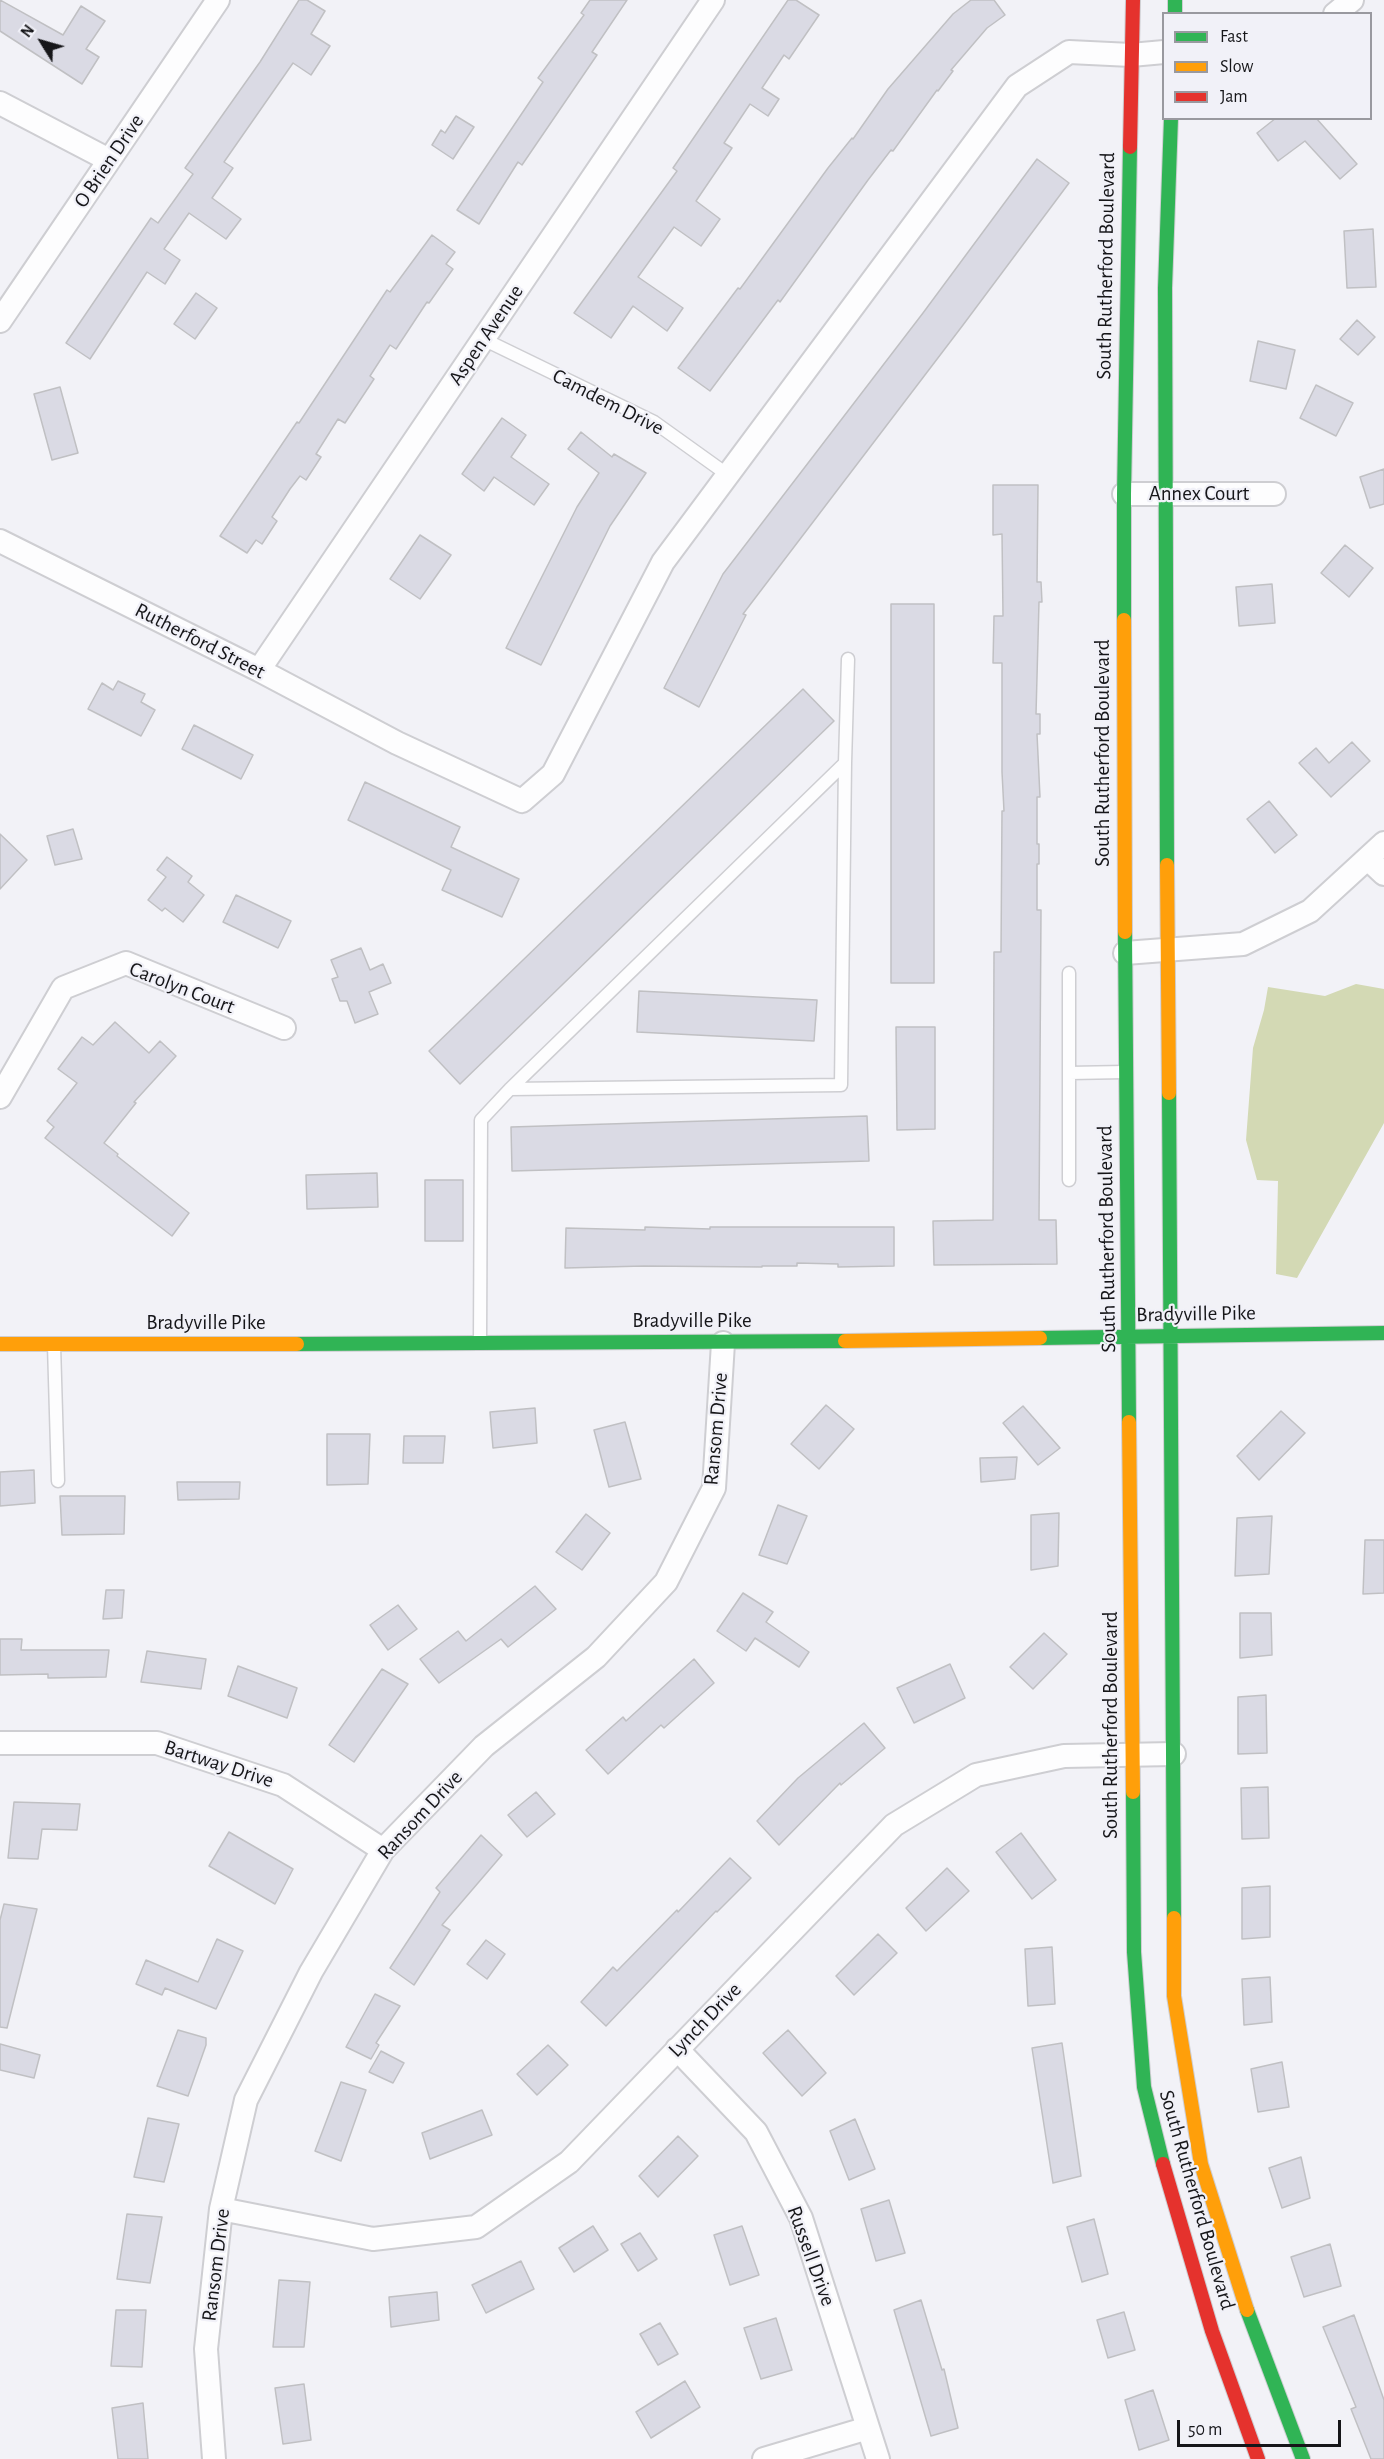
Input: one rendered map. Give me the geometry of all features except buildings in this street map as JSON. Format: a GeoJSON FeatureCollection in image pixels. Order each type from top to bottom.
{"type":"FeatureCollection","features":[{"type":"Feature","properties":{"kind":"main road","name":"South Rutherford Boulevard"},"geometry":{"type":"LineString","coordinates":[[1133,0],[1124,494],[1125,953],[1134,1952],[1144,2087],[1171,2197],[1208,2320],[1258,2459]]}},
{"type":"Feature","properties":{"kind":"main road","name":"South Rutherford Boulevard"},"geometry":{"type":"LineString","coordinates":[[1171,120],[1166,288],[1165,493],[1174,1996],[1200,2164],[1241,2293],[1303,2459]]}},
{"type":"Feature","properties":{"kind":"main road","name":"Bradyville Pike"},"geometry":{"type":"LineString","coordinates":[[0,1344],[723,1343],[1130,1335],[1384,1333]]}},
{"type":"Feature","properties":{"kind":"street","name":"O Brien Drive"},"geometry":{"type":"LineString","coordinates":[[0,321],[218,0]]}},
{"type":"Feature","properties":{"kind":"street","name":"Aspen Avenue"},"geometry":{"type":"LineString","coordinates":[[259,670],[713,0]]}},
{"type":"Feature","properties":{"kind":"street"},"geometry":{"type":"LineString","coordinates":[[1337,12],[1352,0]]}},
{"type":"Feature","properties":{"kind":"street"},"geometry":{"type":"LineString","coordinates":[[728,474],[1017,86],[1069,52],[1131,55],[1162,52]]}},
{"type":"Feature","properties":{"kind":"street"},"geometry":{"type":"LineString","coordinates":[[0,103],[109,160]]}},
{"type":"Feature","properties":{"kind":"street","name":"Rutherford Street"},"geometry":{"type":"LineString","coordinates":[[0,541],[259,670],[398,743],[522,801],[553,774],[663,562],[728,474]]}},
{"type":"Feature","properties":{"kind":"street","name":"Annex Court"},"geometry":{"type":"LineString","coordinates":[[1124,494],[1274,494]]}},
{"type":"Feature","properties":{"kind":"street"},"geometry":{"type":"LineString","coordinates":[[1125,953],[1243,944],[1311,911],[1376,867],[1384,843]]}},
{"type":"Feature","properties":{"kind":"street","name":"Carolyn Court"},"geometry":{"type":"LineString","coordinates":[[0,1097],[63,988],[126,963],[284,1028]]}},
{"type":"Feature","properties":{"kind":"street","name":"Ransom Drive"},"geometry":{"type":"LineString","coordinates":[[214,2459],[206,2349],[221,2209],[246,2100],[311,1972],[383,1850],[484,1746],[596,1658],[666,1582],[714,1488],[723,1343]]}},
{"type":"Feature","properties":{"kind":"street","name":"Bartway Drive"},"geometry":{"type":"LineString","coordinates":[[0,1743],[158,1743],[283,1785],[383,1850]]}},
{"type":"Feature","properties":{"kind":"street","name":"Lynch Drive"},"geometry":{"type":"LineString","coordinates":[[221,2209],[373,2239],[476,2227],[569,2162],[894,1825],[976,1774],[1064,1756],[1174,1754]]}},
{"type":"Feature","properties":{"kind":"street","name":"Russell Drive"},"geometry":{"type":"LineString","coordinates":[[677,2049],[756,2132],[801,2218],[878,2459]]}},
{"type":"Feature","properties":{"kind":"street"},"geometry":{"type":"LineString","coordinates":[[764,2459],[868,2428]]}},
{"type":"Feature","properties":{"kind":"lane","name":"Camdem Drive"},"geometry":{"type":"LineString","coordinates":[[483,339],[654,422],[728,474]]}},
{"type":"Feature","properties":{"kind":"lane"},"geometry":{"type":"LineString","coordinates":[[510,1089],[842,1085],[848,659]]}},
{"type":"Feature","properties":{"kind":"lane"},"geometry":{"type":"LineString","coordinates":[[480,1343],[481,1120],[510,1089],[845,763]]}},
{"type":"Feature","properties":{"kind":"lane"},"geometry":{"type":"LineString","coordinates":[[1069,973],[1069,1180]]}},
{"type":"Feature","properties":{"kind":"lane"},"geometry":{"type":"LineString","coordinates":[[1069,1072],[1126,1072]]}},
{"type":"Feature","properties":{"kind":"lane"},"geometry":{"type":"LineString","coordinates":[[54,1344],[58,1480]]}},
{"type":"Feature","properties":{"kind":"green space"},"geometry":{"type":"Polygon","coordinates":[[[1356,984],[1384,989],[1384,1123],[1297,1278],[1276,1274],[1278,1181],[1257,1180],[1246,1140],[1253,1048],[1268,987],[1325,996],[1356,984]]]}},
{"type":"Feature","properties":{"kind":"traffic: fast"},"geometry":{"type":"LineString","coordinates":[[1175,0],[1175,12]]}},
{"type":"Feature","properties":{"kind":"traffic: fast"},"geometry":{"type":"LineString","coordinates":[[1167,865],[1165,288],[1171,120]]}},
{"type":"Feature","properties":{"kind":"traffic: fast"},"geometry":{"type":"LineString","coordinates":[[1124,620],[1130,147]]}},
{"type":"Feature","properties":{"kind":"traffic: fast"},"geometry":{"type":"LineString","coordinates":[[1125,932],[1129,1422]]}},
{"type":"Feature","properties":{"kind":"traffic: fast"},"geometry":{"type":"LineString","coordinates":[[1169,1093],[1174,1918]]}},
{"type":"Feature","properties":{"kind":"traffic: fast"},"geometry":{"type":"LineString","coordinates":[[1040,1338],[1384,1333]]}},
{"type":"Feature","properties":{"kind":"traffic: fast"},"geometry":{"type":"LineString","coordinates":[[297,1344],[845,1341]]}},
{"type":"Feature","properties":{"kind":"traffic: fast"},"geometry":{"type":"LineString","coordinates":[[1133,1792],[1134,1952],[1144,2087],[1163,2164]]}},
{"type":"Feature","properties":{"kind":"traffic: fast"},"geometry":{"type":"LineString","coordinates":[[1247,2310],[1303,2459]]}},
{"type":"Feature","properties":{"kind":"traffic: slow"},"geometry":{"type":"LineString","coordinates":[[1124,620],[1125,932]]}},
{"type":"Feature","properties":{"kind":"traffic: slow"},"geometry":{"type":"LineString","coordinates":[[1167,865],[1169,1093]]}},
{"type":"Feature","properties":{"kind":"traffic: slow"},"geometry":{"type":"LineString","coordinates":[[845,1341],[1040,1338]]}},
{"type":"Feature","properties":{"kind":"traffic: slow"},"geometry":{"type":"LineString","coordinates":[[0,1344],[297,1344]]}},
{"type":"Feature","properties":{"kind":"traffic: slow"},"geometry":{"type":"LineString","coordinates":[[1129,1422],[1133,1792]]}},
{"type":"Feature","properties":{"kind":"traffic: slow"},"geometry":{"type":"LineString","coordinates":[[1174,1918],[1174,1996],[1201,2164],[1247,2310]]}},
{"type":"Feature","properties":{"kind":"traffic: jam"},"geometry":{"type":"LineString","coordinates":[[1130,147],[1133,0]]}},
{"type":"Feature","properties":{"kind":"traffic: jam"},"geometry":{"type":"LineString","coordinates":[[1163,2164],[1212,2331],[1258,2459]]}}]}
